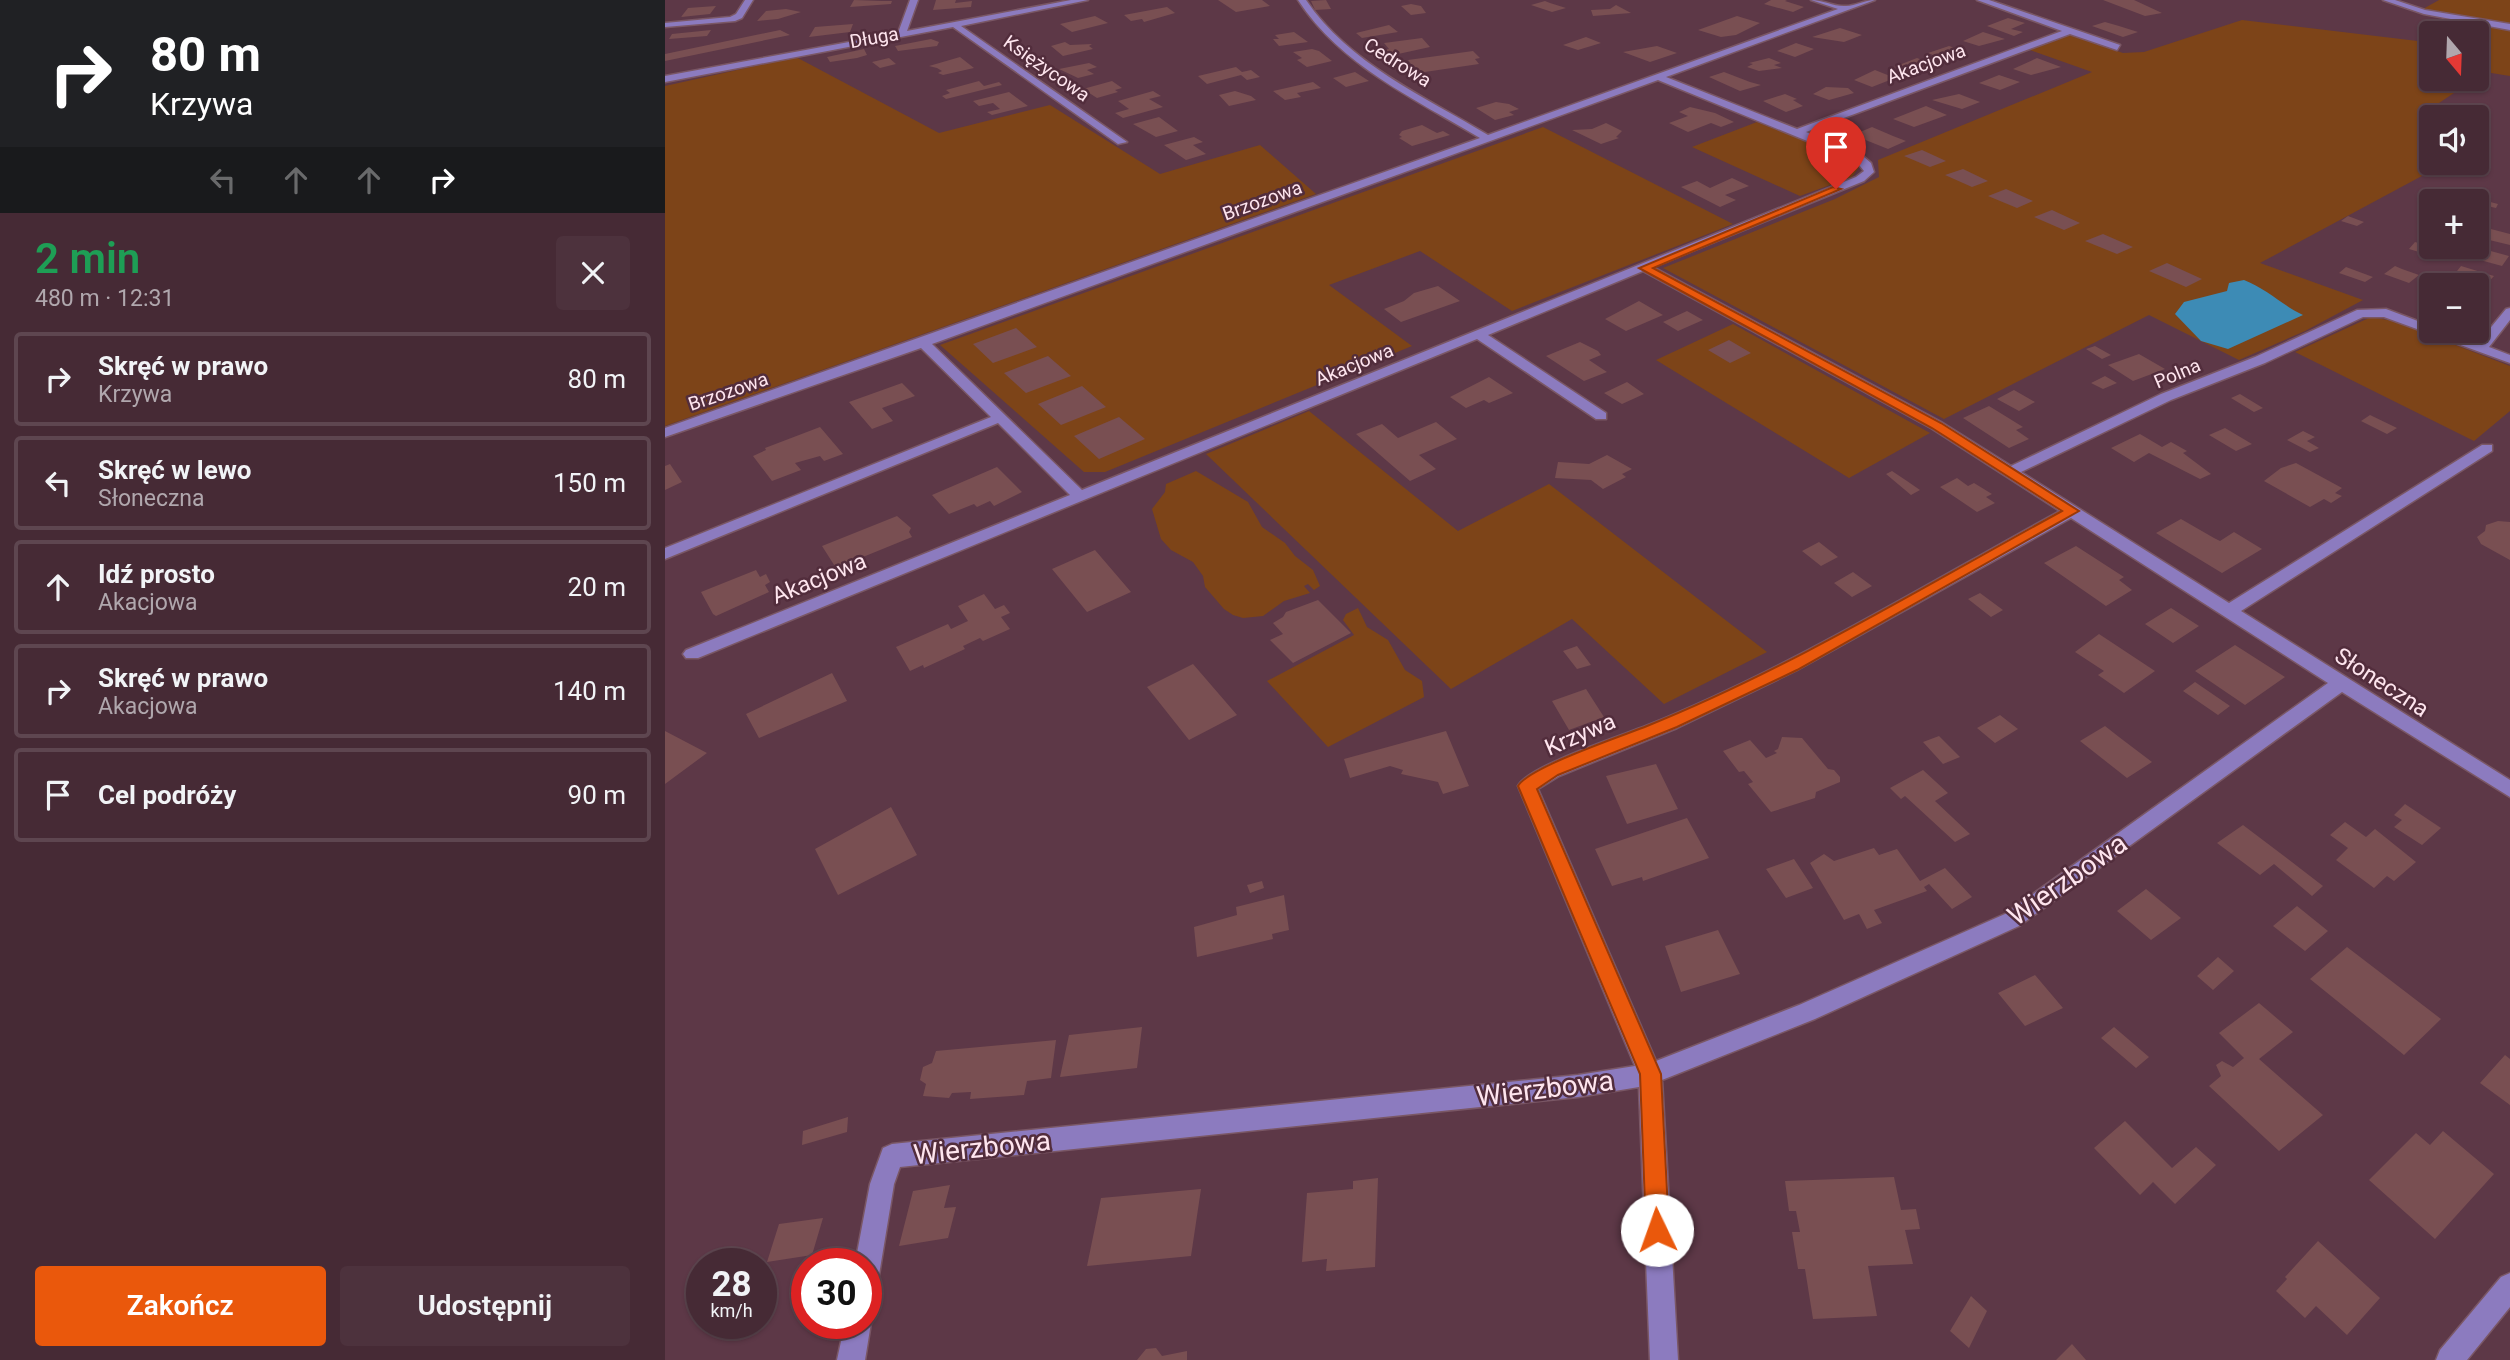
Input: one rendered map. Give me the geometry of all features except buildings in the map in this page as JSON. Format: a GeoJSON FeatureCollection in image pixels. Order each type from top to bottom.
{"type":"FeatureCollection","features":[{"type":"Feature","properties":{"kind":"street"},"geometry":{"type":"LineString","coordinates":[[665,26],[732,19],[739,16],[749,0]]}},
{"type":"Feature","properties":{"kind":"street"},"geometry":{"type":"LineString","coordinates":[[902,32],[914,0]]}},
{"type":"Feature","properties":{"kind":"street","name":"Długa"},"geometry":{"type":"LineString","coordinates":[[665,79],[902,32],[1084,0]]}},
{"type":"Feature","properties":{"kind":"street","name":"Cedrowa"},"geometry":{"type":"LineString","coordinates":[[1302,0],[1314,22],[1340,46],[1488,139]]}},
{"type":"Feature","properties":{"kind":"street"},"geometry":{"type":"LineString","coordinates":[[1815,0],[1845,9]]}},
{"type":"Feature","properties":{"kind":"street","name":"Brzozowa"},"geometry":{"type":"LineString","coordinates":[[665,433],[923,344],[1871,0]]}},
{"type":"Feature","properties":{"kind":"street"},"geometry":{"type":"LineString","coordinates":[[1981,0],[2117,47]]}},
{"type":"Feature","properties":{"kind":"street"},"geometry":{"type":"LineString","coordinates":[[2386,0],[2424,12],[2510,27]]}},
{"type":"Feature","properties":{"kind":"street","name":"Księżycowa"},"geometry":{"type":"LineString","coordinates":[[952,23],[1122,142]]}},
{"type":"Feature","properties":{"kind":"street","name":"Akacjowa"},"geometry":{"type":"LineString","coordinates":[[1797,132],[2069,31]]}},
{"type":"Feature","properties":{"kind":"street","name":"Akacjowa"},"geometry":{"type":"LineString","coordinates":[[692,654],[1644,268],[1860,179],[1868,172],[1867,164],[1860,159],[1658,76]]}},
{"type":"Feature","properties":{"kind":"street"},"geometry":{"type":"LineString","coordinates":[[1644,268],[1937,425],[2010,472]]}},
{"type":"Feature","properties":{"kind":"street"},"geometry":{"type":"LineString","coordinates":[[2481,348],[2510,312]]}},
{"type":"Feature","properties":{"kind":"street","name":"Polna"},"geometry":{"type":"LineString","coordinates":[[2010,472],[2167,397],[2260,360],[2361,313],[2386,313],[2419,325]]}},
{"type":"Feature","properties":{"kind":"street"},"geometry":{"type":"LineString","coordinates":[[1479,334],[1601,416]]}},
{"type":"Feature","properties":{"kind":"street"},"geometry":{"type":"LineString","coordinates":[[2467,343],[2510,359]]}},
{"type":"Feature","properties":{"kind":"street"},"geometry":{"type":"LineString","coordinates":[[923,344],[1079,495]]}},
{"type":"Feature","properties":{"kind":"street"},"geometry":{"type":"LineString","coordinates":[[665,554],[999,418]]}},
{"type":"Feature","properties":{"kind":"street"},"geometry":{"type":"LineString","coordinates":[[2230,610],[2487,448]]}},
{"type":"Feature","properties":{"kind":"street","name":"Słoneczna"},"geometry":{"type":"LineString","coordinates":[[2010,472],[2510,790]]}},
{"type":"Feature","properties":{"kind":"street","name":"Krzywa"},"geometry":{"type":"LineString","coordinates":[[1664,1360],[1650,1074],[1527,786],[1552,771],[1671,723],[1791,666],[2072,511]]}},
{"type":"Feature","properties":{"kind":"street","name":"Wierzbowa"},"geometry":{"type":"LineString","coordinates":[[871,1248],[882,1184],[892,1156],[1578,1086],[1650,1074],[1807,1013],[2013,920],[2341,683]]}},
{"type":"Feature","properties":{"kind":"street"},"geometry":{"type":"LineString","coordinates":[[2450,1360],[2510,1286]]}},
{"type":"Feature","properties":{"kind":"street"},"geometry":{"type":"LineString","coordinates":[[851,1360],[855,1339]]}},
{"type":"Feature","properties":{"kind":"shaded area"},"geometry":{"type":"Polygon","coordinates":[[[2439,0],[2510,0],[2510,24],[2423,9],[2439,0]]]}},
{"type":"Feature","properties":{"kind":"shaded area"},"geometry":{"type":"Polygon","coordinates":[[[2242,20],[2419,41],[2419,91],[2457,91],[2436,105],[2419,105],[2419,175],[2424,175],[2260,263],[2363,300],[2305,331],[2239,360],[2149,315],[1944,419],[1663,268],[1835,199],[1879,177],[1878,160],[2092,72],[2030,50],[2070,35],[2123,53],[2144,52],[2242,20]]]}},
{"type":"Feature","properties":{"kind":"shaded area"},"geometry":{"type":"Polygon","coordinates":[[[2489,27],[2510,31],[2510,76],[2489,73],[2489,27]]]}},
{"type":"Feature","properties":{"kind":"shaded area"},"geometry":{"type":"Polygon","coordinates":[[[796,57],[939,133],[1050,105],[1160,174],[1260,145],[1316,194],[665,426],[665,86],[796,57]]]}},
{"type":"Feature","properties":{"kind":"shaded area"},"geometry":{"type":"Polygon","coordinates":[[[1757,122],[1855,161],[1860,166],[1852,177],[1800,196],[1692,147],[1757,122]]]}},
{"type":"Feature","properties":{"kind":"shaded area"},"geometry":{"type":"Polygon","coordinates":[[[1543,127],[1733,224],[1512,311],[1420,251],[1329,285],[1412,346],[1105,472],[1084,472],[940,345],[1543,127]]]}},
{"type":"Feature","properties":{"kind":"shaded area"},"geometry":{"type":"Polygon","coordinates":[[[2371,317],[2393,321],[2419,331],[2419,343],[2450,343],[2510,366],[2510,411],[2474,441],[2295,352],[2371,317]]]}},
{"type":"Feature","properties":{"kind":"shaded area"},"geometry":{"type":"Polygon","coordinates":[[[1733,324],[1930,433],[1849,478],[1656,360],[1733,324]]]}},
{"type":"Feature","properties":{"kind":"shaded area"},"geometry":{"type":"Polygon","coordinates":[[[1309,411],[1458,531],[1549,484],[1767,652],[1664,704],[1572,619],[1451,689],[1206,454],[1309,411]]]}},
{"type":"Feature","properties":{"kind":"shaded area"},"geometry":{"type":"Polygon","coordinates":[[[1196,471],[1248,502],[1262,527],[1285,543],[1295,556],[1313,570],[1320,586],[1314,590],[1308,584],[1304,586],[1310,593],[1284,601],[1263,616],[1243,618],[1224,609],[1205,587],[1203,576],[1193,562],[1171,550],[1161,539],[1152,509],[1165,492],[1166,484],[1196,471]]]}},
{"type":"Feature","properties":{"kind":"shaded area"},"geometry":{"type":"Polygon","coordinates":[[[1358,608],[1367,627],[1388,640],[1405,670],[1422,681],[1424,697],[1328,747],[1267,681],[1354,635],[1343,620],[1346,614],[1358,608]]]}},
{"type":"Feature","properties":{"kind":"water"},"geometry":{"type":"Polygon","coordinates":[[[2244,280],[2303,315],[2228,349],[2201,341],[2175,314],[2184,302],[2227,291],[2229,283],[2244,280]]]}},
{"type":"Feature","properties":{"kind":"route"},"geometry":{"type":"LineString","coordinates":[[1657,1230],[1650,1074],[1527,786],[1552,771],[1671,723],[1791,666],[2072,511],[1937,425],[1644,268],[1836,189]]}}]}
